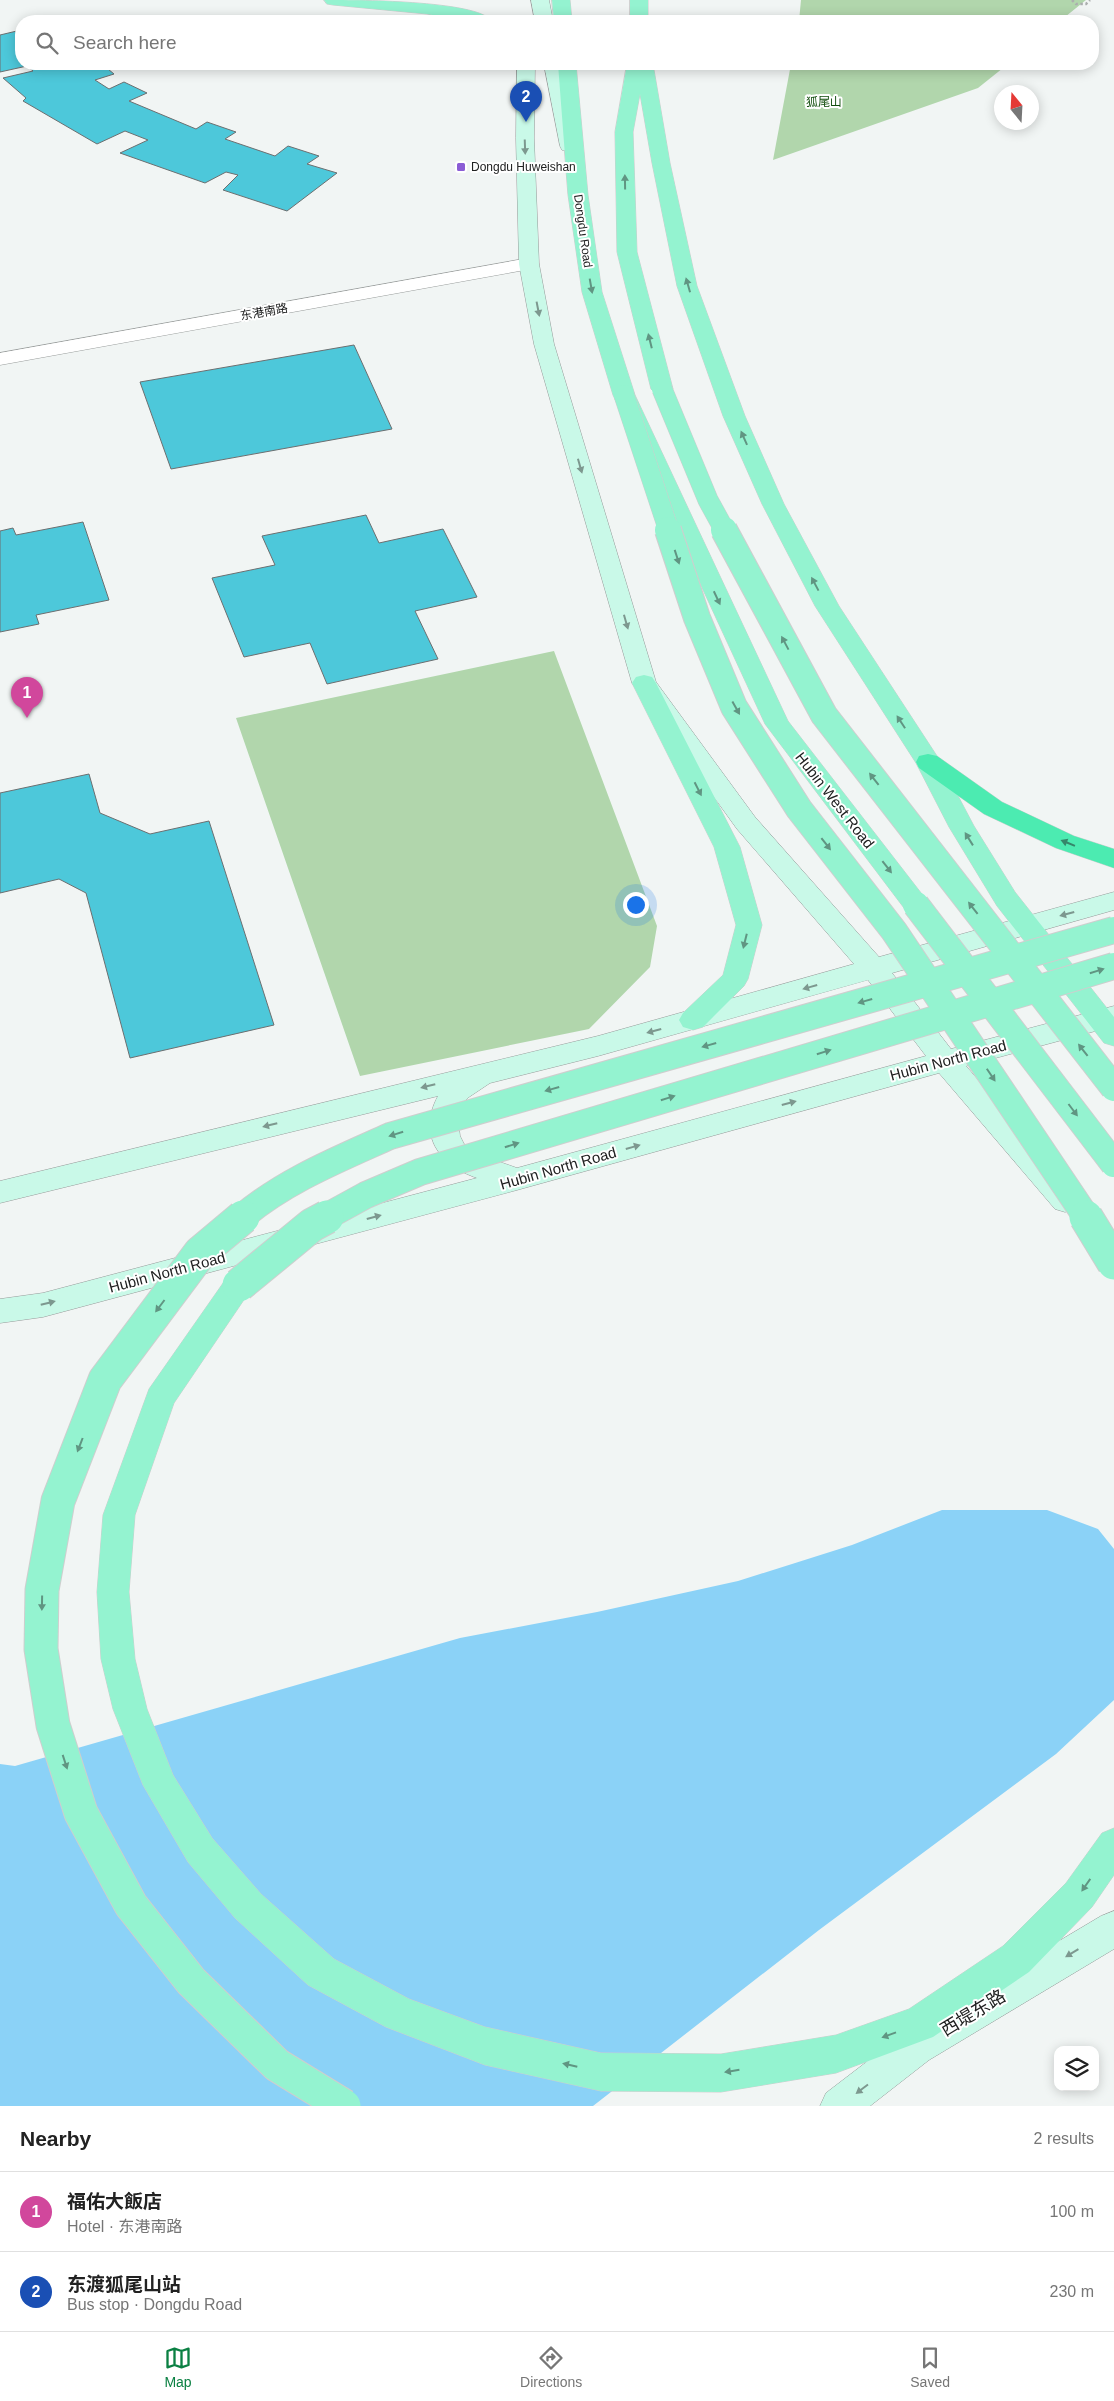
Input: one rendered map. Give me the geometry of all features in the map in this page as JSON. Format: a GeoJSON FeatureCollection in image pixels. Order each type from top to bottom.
{"type":"FeatureCollection","features":[{"type":"Feature","properties":{"kind":"highway"},"geometry":{"type":"LineString","coordinates":[[928,762],[993,808],[1065,842],[1114,859]]}},
{"type":"Feature","properties":{"kind":"main road"},"geometry":{"type":"LineString","coordinates":[[333,0],[465,15]]}},
{"type":"Feature","properties":{"kind":"main road"},"geometry":{"type":"LineString","coordinates":[[440,0],[465,15]]}},
{"type":"Feature","properties":{"kind":"main road"},"geometry":{"type":"LineString","coordinates":[[527,15],[528,0]]}},
{"type":"Feature","properties":{"kind":"main road"},"geometry":{"type":"LineString","coordinates":[[540,0],[543,15]]}},
{"type":"Feature","properties":{"kind":"main road"},"geometry":{"type":"LineString","coordinates":[[561,0],[562,15]]}},
{"type":"Feature","properties":{"kind":"main road"},"geometry":{"type":"LineString","coordinates":[[639,0],[639,15]]}},
{"type":"Feature","properties":{"kind":"main road"},"geometry":{"type":"LineString","coordinates":[[526,70],[529,264],[544,344],[644,683],[727,847],[749,925],[735,979],[693,1020]]}},
{"type":"Feature","properties":{"kind":"main road"},"geometry":{"type":"LineString","coordinates":[[554,70],[578,195]]}},
{"type":"Feature","properties":{"kind":"main road","name":"Dongdu Road"},"geometry":{"type":"LineString","coordinates":[[568,70],[578,195],[592,292],[624,394]]}},
{"type":"Feature","properties":{"kind":"main road"},"geometry":{"type":"LineString","coordinates":[[635,70],[624,132],[627,252],[662,389],[708,500],[824,715],[1114,1088]]}},
{"type":"Feature","properties":{"kind":"main road"},"geometry":{"type":"LineString","coordinates":[[645,70],[661,163],[687,286],[734,416],[773,504],[827,606],[928,762],[962,827],[1006,899],[1110,1024]]}},
{"type":"Feature","properties":{"kind":"main road"},"geometry":{"type":"LineString","coordinates":[[624,394],[697,618],[734,707],[799,809],[894,931],[1076,1200],[1114,1264]]}},
{"type":"Feature","properties":{"kind":"main road","name":"Hubin West Road"},"geometry":{"type":"LineString","coordinates":[[624,394],[777,724],[1114,1164]]}},
{"type":"Feature","properties":{"kind":"main road"},"geometry":{"type":"LineString","coordinates":[[644,683],[746,824],[874,969],[945,1061],[1114,1258]]}},
{"type":"Feature","properties":{"kind":"main road"},"geometry":{"type":"LineString","coordinates":[[0,1192],[496,1069],[598,1046],[1114,901]]}},
{"type":"Feature","properties":{"kind":"main road"},"geometry":{"type":"LineString","coordinates":[[344,2106],[277,2065],[191,1981],[131,1905],[78,1804],[53,1725],[41,1649],[42,1590],[58,1501],[105,1380],[200,1253],[253,1208],[322,1166],[390,1136],[1114,930]]}},
{"type":"Feature","properties":{"kind":"main road"},"geometry":{"type":"LineString","coordinates":[[1114,966],[420,1172],[366,1195],[312,1226],[239,1285],[160,1398],[120,1515],[112,1592],[118,1659],[130,1710],[160,1785],[200,1850],[248,1906],[321,1972],[399,2014],[485,2046],[601,2072],[722,2073],[836,2054],[920,2024],[1016,1959],[1079,1895],[1114,1845]]}},
{"type":"Feature","properties":{"kind":"main road","name":"Hubin North Road"},"geometry":{"type":"LineString","coordinates":[[0,1311],[43,1305],[517,1179],[945,1061],[1110,1024]]}},
{"type":"Feature","properties":{"kind":"main road"},"geometry":{"type":"LineString","coordinates":[[496,1069],[458,1090],[443,1112],[444,1132],[454,1152],[479,1167],[517,1179]]}},
{"type":"Feature","properties":{"kind":"main road","name":"西堤东路"},"geometry":{"type":"LineString","coordinates":[[839,2106],[916,2047],[1114,1929]]}},
{"type":"Feature","properties":{"kind":"street","name":"东港南路"},"geometry":{"type":"LineString","coordinates":[[0,359],[529,264]]}},
{"type":"Feature","properties":{"kind":"path"},"geometry":{"type":"LineString","coordinates":[[1072,0],[1076,4],[1086,4],[1090,0]]}},
{"type":"Feature","properties":{"kind":"green space"},"geometry":{"type":"Polygon","coordinates":[[[801,0],[1086,0],[1067,15],[800,15],[801,0]]]}},
{"type":"Feature","properties":{"kind":"green space","name":"狐尾山"},"geometry":{"type":"Polygon","coordinates":[[[790,70],[1000,70],[978,88],[773,160],[790,70]]]}},
{"type":"Feature","properties":{"kind":"green space"},"geometry":{"type":"Polygon","coordinates":[[[554,651],[657,926],[650,967],[589,1029],[360,1076],[236,718],[554,651]]]}},
{"type":"Feature","properties":{"kind":"water"},"geometry":{"type":"Polygon","coordinates":[[[942,1510],[1047,1510],[1098,1529],[1114,1549],[1114,1700],[1056,1754],[819,1930],[593,2106],[0,2106],[0,1764],[15,1766],[460,1638],[597,1612],[738,1581],[852,1545],[942,1510]]]}},
{"type":"Feature","properties":{"kind":"building"},"geometry":{"type":"Polygon","coordinates":[[[15,31],[15,69],[0,72],[0,35],[15,31]]]}},
{"type":"Feature","properties":{"kind":"building"},"geometry":{"type":"Polygon","coordinates":[[[32,70],[109,70],[114,74],[95,80],[109,89],[124,82],[147,93],[129,101],[196,129],[207,122],[236,132],[225,139],[275,156],[288,146],[319,156],[307,164],[337,173],[287,211],[223,190],[238,175],[226,172],[205,183],[120,153],[148,140],[125,131],[97,144],[23,101],[26,98],[3,78],[33,71],[32,70]]]}},
{"type":"Feature","properties":{"kind":"building"},"geometry":{"type":"Polygon","coordinates":[[[354,345],[392,429],[171,469],[140,382],[354,345]]]}},
{"type":"Feature","properties":{"kind":"building"},"geometry":{"type":"Polygon","coordinates":[[[366,515],[379,543],[443,529],[477,597],[415,611],[438,659],[327,684],[310,643],[244,657],[212,578],[275,565],[262,536],[366,515]]]}},
{"type":"Feature","properties":{"kind":"building"},"geometry":{"type":"Polygon","coordinates":[[[83,522],[109,600],[36,615],[39,624],[0,632],[0,531],[13,528],[16,535],[83,522]]]}},
{"type":"Feature","properties":{"kind":"building"},"geometry":{"type":"Polygon","coordinates":[[[89,774],[100,813],[150,834],[209,821],[274,1025],[130,1058],[86,893],[59,879],[0,893],[0,793],[89,774]]]}},
{"type":"Feature","properties":{"kind":"place","name":"东渡狐尾山站"},"geometry":{"type":"Point","coordinates":[526,122]}},
{"type":"Feature","properties":{"kind":"place","name":"Dongdu Huweishan"},"geometry":{"type":"Point","coordinates":[461,167]}},
{"type":"Feature","properties":{"kind":"place","name":"福佑大飯店"},"geometry":{"type":"Point","coordinates":[27,718]}}]}
